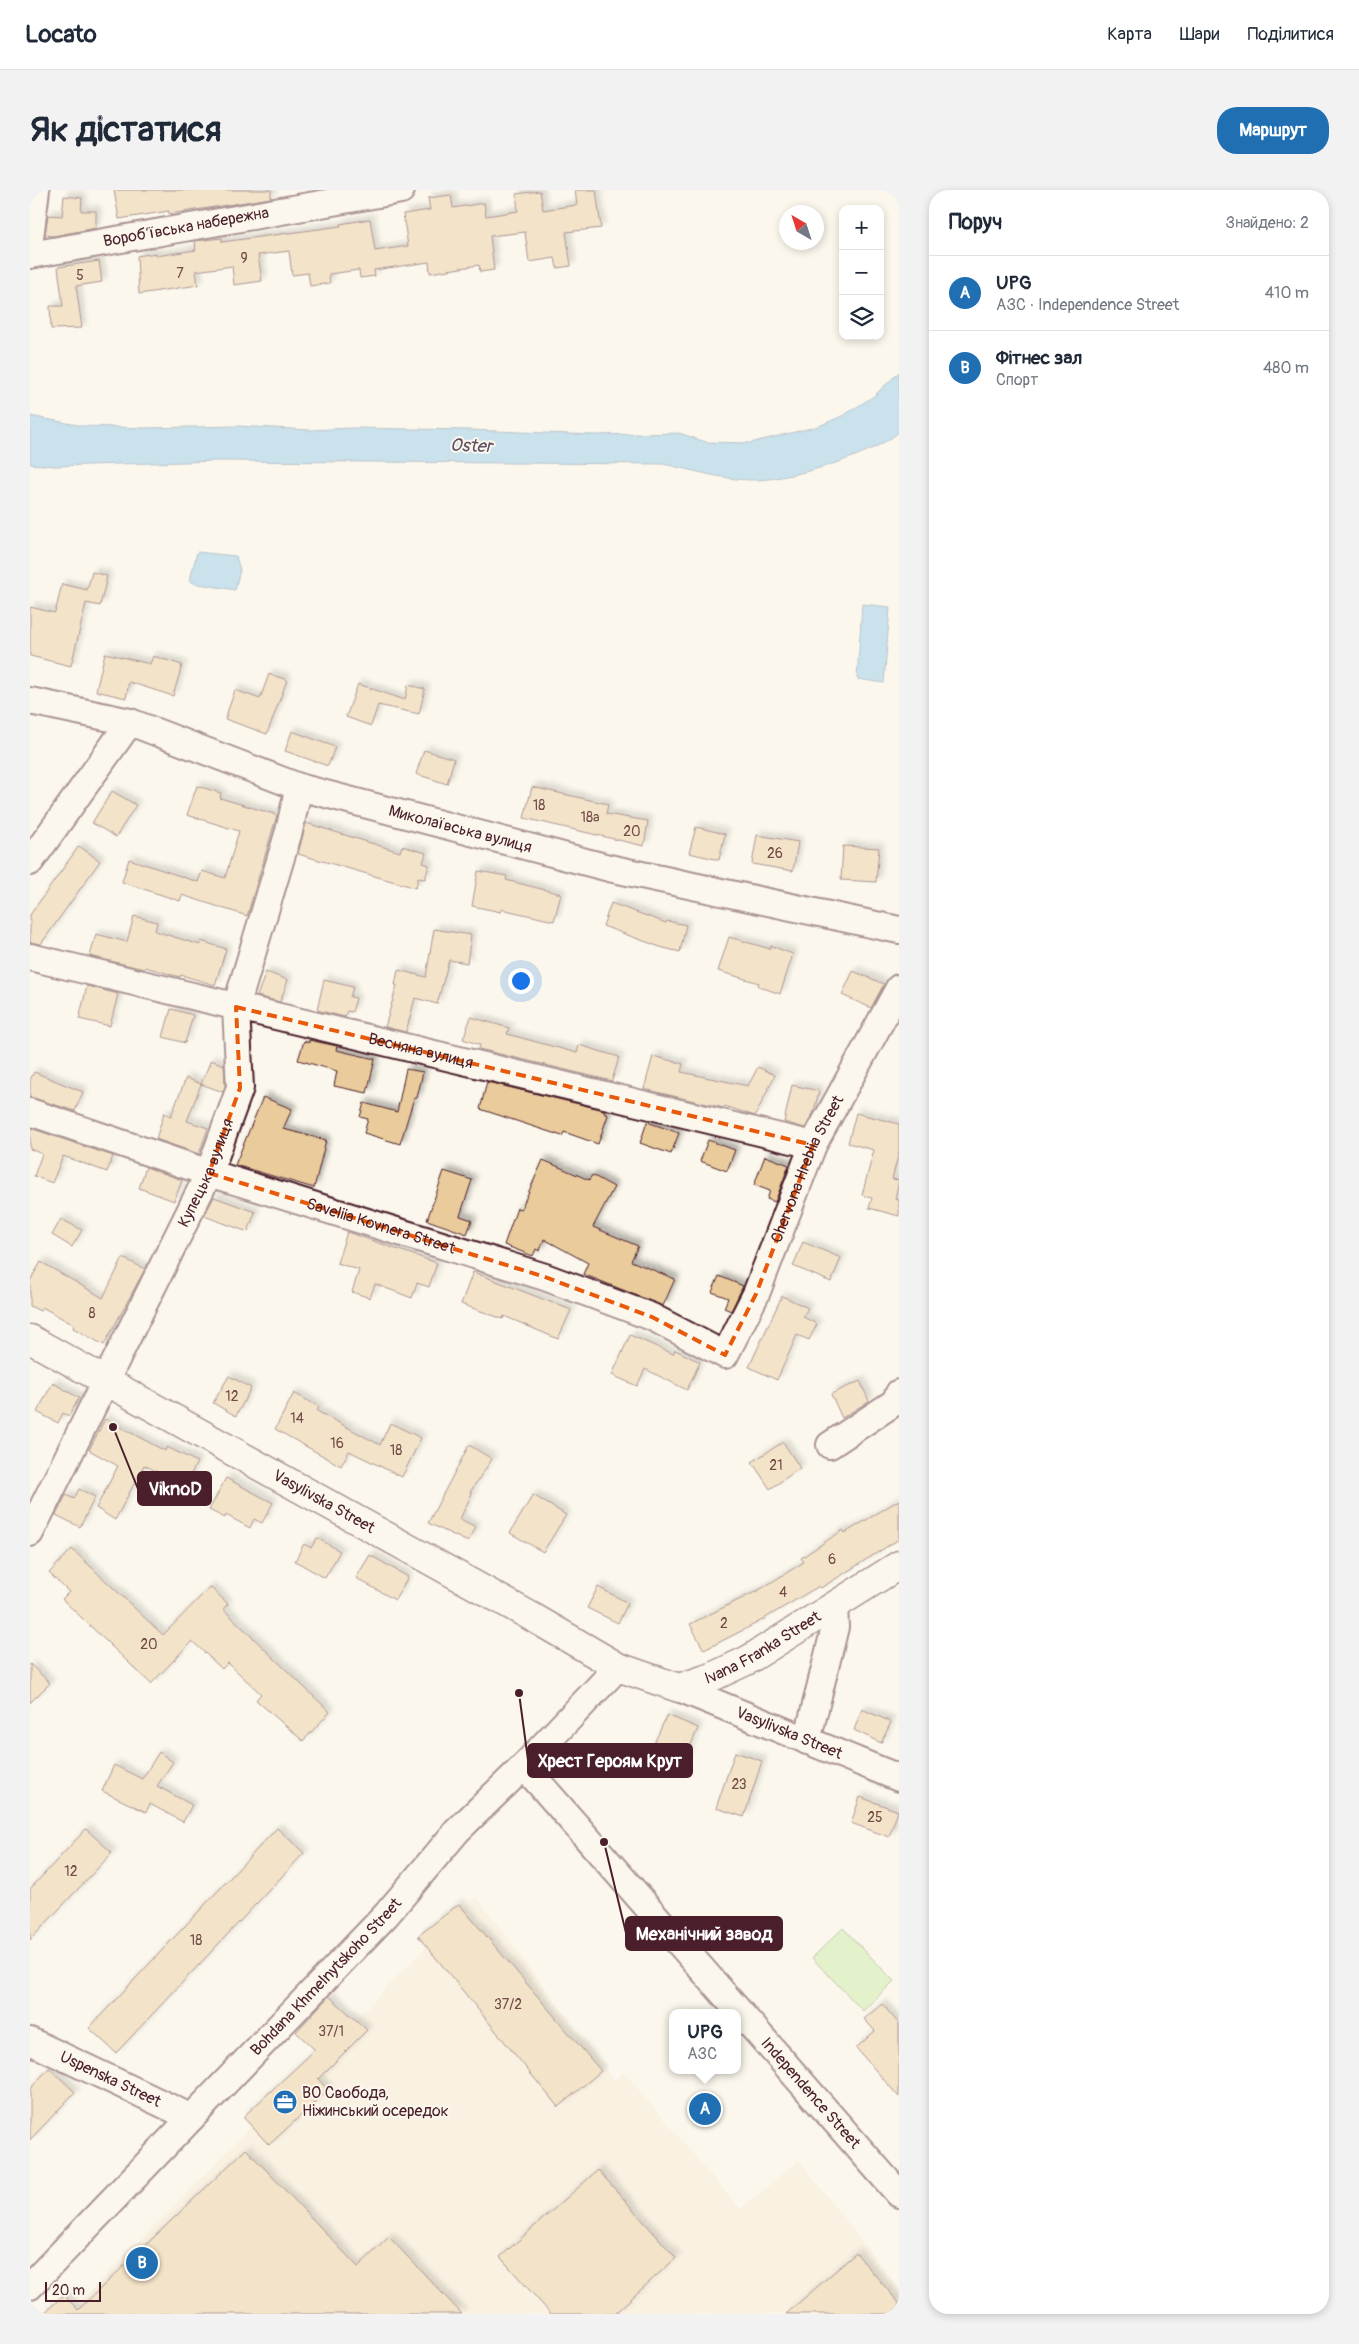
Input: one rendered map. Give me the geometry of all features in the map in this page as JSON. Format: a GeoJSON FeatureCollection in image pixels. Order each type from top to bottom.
{"type":"FeatureCollection","features":[{"type":"Feature","properties":{"kind":"main road","name":"Vasylivska Street"},"geometry":{"type":"LineString","coordinates":[[30,1339],[534,1618],[618,1667]]}},
{"type":"Feature","properties":{"kind":"main road","name":"Ivana Franka Street"},"geometry":{"type":"LineString","coordinates":[[679,1688],[712,1677],[748,1660],[899,1565]]}},
{"type":"Feature","properties":{"kind":"main road"},"geometry":{"type":"LineString","coordinates":[[618,1667],[679,1688]]}},
{"type":"Feature","properties":{"kind":"street"},"geometry":{"type":"LineString","coordinates":[[30,238],[36,190]]}},
{"type":"Feature","properties":{"kind":"street","name":"Воробʼївська набережна"},"geometry":{"type":"LineString","coordinates":[[30,254],[401,190]]}},
{"type":"Feature","properties":{"kind":"street","name":"Миколаївська вулиця"},"geometry":{"type":"LineString","coordinates":[[30,701],[130,722],[299,787],[609,868],[899,930]]}},
{"type":"Feature","properties":{"kind":"street"},"geometry":{"type":"LineString","coordinates":[[30,862],[130,722]]}},
{"type":"Feature","properties":{"kind":"street","name":"Купецька вулиця"},"geometry":{"type":"LineString","coordinates":[[32,1524],[107,1380],[208,1173],[240,1088],[236,1007],[289,832],[299,787]]}},
{"type":"Feature","properties":{"kind":"street","name":"Весняна вулиця"},"geometry":{"type":"LineString","coordinates":[[30,957],[813,1146]]}},
{"type":"Feature","properties":{"kind":"street","name":"Chervona Hreblia Street"},"geometry":{"type":"LineString","coordinates":[[725,1355],[756,1294],[813,1146],[899,988]]}},
{"type":"Feature","properties":{"kind":"street","name":"Saveliia Kovnera Street"},"geometry":{"type":"LineString","coordinates":[[30,1112],[208,1173],[545,1277],[652,1317],[725,1355]]}},
{"type":"Feature","properties":{"kind":"street"},"geometry":{"type":"LineString","coordinates":[[830,1445],[895,1402],[899,1393]]}},
{"type":"Feature","properties":{"kind":"street"},"geometry":{"type":"LineString","coordinates":[[807,1741],[835,1627],[834,1606]]}},
{"type":"Feature","properties":{"kind":"street","name":"Bohdana Khmelnytskoho Street"},"geometry":{"type":"LineString","coordinates":[[30,2286],[190,2117],[386,1915],[457,1831],[524,1766],[618,1667]]}},
{"type":"Feature","properties":{"kind":"street","name":"Vasylivska Street"},"geometry":{"type":"LineString","coordinates":[[679,1688],[899,1778]]}},
{"type":"Feature","properties":{"kind":"street","name":"Independence Street"},"geometry":{"type":"LineString","coordinates":[[524,1766],[737,2009]]}},
{"type":"Feature","properties":{"kind":"street","name":"Independence Street"},"geometry":{"type":"LineString","coordinates":[[741,2014],[899,2194]]}},
{"type":"Feature","properties":{"kind":"street","name":"Uspenska Street"},"geometry":{"type":"LineString","coordinates":[[30,2041],[190,2117]]}},
{"type":"Feature","properties":{"kind":"highlighted area"},"geometry":{"type":"Polygon","coordinates":[[[236,1007],[813,1145],[756,1294],[725,1355],[652,1317],[545,1277],[209,1173],[240,1088],[236,1007]]]}},
{"type":"Feature","properties":{"kind":"shaded area"},"geometry":{"type":"Polygon","coordinates":[[[476,1896],[614,2080],[624,2072],[740,2209],[799,2160],[899,2289],[899,2314],[68,2314],[476,1896]]]}},
{"type":"Feature","properties":{"kind":"green space"},"geometry":{"type":"Polygon","coordinates":[[[843,1928],[894,1981],[863,2011],[812,1958],[843,1928]]]}},
{"type":"Feature","properties":{"kind":"water","name":"Oster"},"geometry":{"type":"Polygon","coordinates":[[[899,372],[899,432],[871,449],[832,464],[791,475],[758,480],[722,477],[663,464],[217,461],[55,466],[30,464],[30,416],[83,426],[144,428],[237,426],[310,430],[352,428],[471,430],[596,435],[679,433],[706,442],[750,443],[819,426],[844,415],[874,396],[899,372]]]}},
{"type":"Feature","properties":{"kind":"water"},"geometry":{"type":"Polygon","coordinates":[[[197,552],[236,556],[240,570],[235,590],[193,583],[190,580],[197,552]]]}},
{"type":"Feature","properties":{"kind":"water"},"geometry":{"type":"Polygon","coordinates":[[[862,604],[890,607],[884,683],[857,679],[862,604]]]}},
{"type":"Feature","properties":{"kind":"building"},"geometry":{"type":"Polygon","coordinates":[[[114,190],[271,190],[271,198],[169,214],[169,211],[119,219],[114,190]]]}},
{"type":"Feature","properties":{"kind":"building"},"geometry":{"type":"Polygon","coordinates":[[[575,190],[596,190],[601,228],[566,232],[571,266],[557,268],[555,258],[529,262],[525,232],[490,236],[494,270],[480,272],[479,265],[430,273],[429,262],[374,270],[375,276],[360,278],[359,270],[329,274],[330,283],[310,286],[308,273],[292,275],[289,251],[258,255],[262,281],[234,285],[232,266],[196,271],[198,285],[139,294],[137,256],[156,253],[156,256],[196,250],[195,241],[222,238],[222,242],[341,226],[340,224],[370,219],[375,251],[408,246],[403,214],[430,210],[428,198],[451,195],[453,208],[484,203],[486,216],[518,211],[516,194],[540,191],[543,210],[577,205],[575,190]]]}},
{"type":"Feature","properties":{"kind":"building"},"geometry":{"type":"Polygon","coordinates":[[[64,196],[82,198],[81,211],[96,211],[96,228],[53,236],[45,235],[48,215],[62,216],[64,196]]]}},
{"type":"Feature","properties":{"kind":"building"},"geometry":{"type":"Polygon","coordinates":[[[99,261],[102,282],[76,286],[82,328],[51,329],[50,306],[63,306],[58,267],[99,261]]]}},
{"type":"Feature","properties":{"kind":"building"},"geometry":{"type":"Polygon","coordinates":[[[92,572],[107,576],[100,606],[86,603],[71,666],[30,656],[30,607],[55,613],[62,584],[87,590],[92,572]]]}},
{"type":"Feature","properties":{"kind":"building"},"geometry":{"type":"Polygon","coordinates":[[[105,653],[150,664],[153,656],[182,665],[173,696],[129,682],[126,698],[96,691],[105,653]]]}},
{"type":"Feature","properties":{"kind":"building"},"geometry":{"type":"Polygon","coordinates":[[[269,674],[287,680],[267,734],[225,719],[235,690],[260,699],[269,674]]]}},
{"type":"Feature","properties":{"kind":"building"},"geometry":{"type":"Polygon","coordinates":[[[358,684],[405,700],[408,685],[425,689],[419,714],[378,705],[371,726],[346,717],[358,684]]]}},
{"type":"Feature","properties":{"kind":"building"},"geometry":{"type":"Polygon","coordinates":[[[292,731],[335,747],[328,766],[285,751],[292,731]]]}},
{"type":"Feature","properties":{"kind":"building"},"geometry":{"type":"Polygon","coordinates":[[[424,750],[454,759],[447,784],[416,774],[424,750]]]}},
{"type":"Feature","properties":{"kind":"building"},"geometry":{"type":"Polygon","coordinates":[[[197,786],[221,793],[220,798],[277,815],[247,916],[182,895],[180,901],[122,882],[129,859],[198,882],[202,871],[225,878],[239,831],[187,815],[197,786]]]}},
{"type":"Feature","properties":{"kind":"building"},"geometry":{"type":"Polygon","coordinates":[[[532,787],[608,804],[606,814],[648,821],[644,846],[524,818],[532,787]]]}},
{"type":"Feature","properties":{"kind":"building"},"geometry":{"type":"Polygon","coordinates":[[[112,791],[136,805],[116,837],[92,823],[112,791]]]}},
{"type":"Feature","properties":{"kind":"building"},"geometry":{"type":"Polygon","coordinates":[[[306,823],[400,852],[402,846],[426,853],[423,863],[429,865],[425,879],[418,878],[416,888],[298,854],[306,823]]]}},
{"type":"Feature","properties":{"kind":"building"},"geometry":{"type":"Polygon","coordinates":[[[696,827],[725,834],[719,860],[689,853],[696,827]]]}},
{"type":"Feature","properties":{"kind":"building"},"geometry":{"type":"Polygon","coordinates":[[[757,835],[798,842],[793,871],[752,864],[757,835]]]}},
{"type":"Feature","properties":{"kind":"building"},"geometry":{"type":"Polygon","coordinates":[[[79,846],[100,861],[41,944],[30,942],[30,915],[79,846]]]}},
{"type":"Feature","properties":{"kind":"building"},"geometry":{"type":"Polygon","coordinates":[[[843,846],[879,848],[876,882],[841,880],[843,846]]]}},
{"type":"Feature","properties":{"kind":"building"},"geometry":{"type":"Polygon","coordinates":[[[478,871],[507,876],[506,880],[561,894],[554,921],[501,909],[501,912],[472,906],[478,871]]]}},
{"type":"Feature","properties":{"kind":"building"},"geometry":{"type":"Polygon","coordinates":[[[611,903],[666,923],[667,921],[686,925],[680,952],[660,947],[603,926],[611,903]]]}},
{"type":"Feature","properties":{"kind":"building"},"geometry":{"type":"Polygon","coordinates":[[[134,916],[157,922],[155,931],[200,945],[201,941],[226,949],[215,985],[181,975],[180,977],[145,967],[144,969],[90,956],[96,934],[127,942],[134,916]]]}},
{"type":"Feature","properties":{"kind":"building"},"geometry":{"type":"Polygon","coordinates":[[[434,929],[471,935],[467,963],[449,960],[437,1004],[415,998],[406,1032],[385,1027],[397,985],[395,985],[398,970],[426,977],[434,929]]]}},
{"type":"Feature","properties":{"kind":"building"},"geometry":{"type":"Polygon","coordinates":[[[729,937],[770,949],[771,946],[793,954],[780,994],[758,986],[759,983],[718,971],[729,937]]]}},
{"type":"Feature","properties":{"kind":"building"},"geometry":{"type":"Polygon","coordinates":[[[853,971],[884,984],[871,1008],[842,995],[853,971]]]}},
{"type":"Feature","properties":{"kind":"building"},"geometry":{"type":"Polygon","coordinates":[[[266,972],[288,980],[280,1002],[257,996],[266,972]]]}},
{"type":"Feature","properties":{"kind":"building"},"geometry":{"type":"Polygon","coordinates":[[[324,980],[353,987],[350,997],[356,998],[352,1012],[347,1011],[345,1017],[317,1010],[324,980]]]}},
{"type":"Feature","properties":{"kind":"building"},"geometry":{"type":"Polygon","coordinates":[[[87,986],[118,994],[110,1026],[79,1019],[87,986]]]}},
{"type":"Feature","properties":{"kind":"building"},"geometry":{"type":"Polygon","coordinates":[[[171,1009],[193,1015],[185,1043],[163,1037],[171,1009]]]}},
{"type":"Feature","properties":{"kind":"building"},"geometry":{"type":"Polygon","coordinates":[[[471,1017],[509,1028],[507,1034],[577,1053],[579,1045],[619,1057],[612,1081],[479,1049],[480,1045],[463,1039],[471,1017]]]}},
{"type":"Feature","properties":{"kind":"building"},"geometry":{"type":"Polygon","coordinates":[[[309,1040],[337,1046],[336,1050],[375,1059],[367,1093],[334,1086],[337,1071],[298,1060],[304,1041],[309,1043],[309,1040]]]}},
{"type":"Feature","properties":{"kind":"building"},"geometry":{"type":"Polygon","coordinates":[[[653,1056],[683,1064],[681,1072],[748,1086],[758,1067],[775,1075],[755,1116],[725,1106],[724,1108],[644,1089],[653,1056]]]}},
{"type":"Feature","properties":{"kind":"building"},"geometry":{"type":"Polygon","coordinates":[[[211,1060],[224,1065],[225,1086],[223,1092],[201,1084],[211,1060]]]}},
{"type":"Feature","properties":{"kind":"building"},"geometry":{"type":"Polygon","coordinates":[[[406,1069],[423,1072],[417,1098],[414,1098],[400,1144],[364,1133],[368,1119],[360,1117],[364,1103],[397,1112],[406,1069]]]}},
{"type":"Feature","properties":{"kind":"building"},"geometry":{"type":"Polygon","coordinates":[[[34,1072],[83,1092],[75,1111],[30,1097],[30,1080],[34,1072]]]}},
{"type":"Feature","properties":{"kind":"building"},"geometry":{"type":"Polygon","coordinates":[[[186,1078],[201,1084],[187,1121],[208,1128],[199,1154],[156,1139],[164,1113],[171,1116],[186,1078]]]}},
{"type":"Feature","properties":{"kind":"building"},"geometry":{"type":"Polygon","coordinates":[[[487,1082],[604,1110],[604,1113],[608,1115],[598,1144],[564,1132],[562,1136],[480,1109],[487,1082]]]}},
{"type":"Feature","properties":{"kind":"building"},"geometry":{"type":"Polygon","coordinates":[[[792,1085],[819,1091],[814,1111],[805,1128],[784,1122],[792,1085]]]}},
{"type":"Feature","properties":{"kind":"building"},"geometry":{"type":"Polygon","coordinates":[[[263,1097],[292,1109],[283,1129],[326,1140],[314,1188],[235,1165],[263,1097]]]}},
{"type":"Feature","properties":{"kind":"building"},"geometry":{"type":"Polygon","coordinates":[[[856,1113],[899,1124],[899,1152],[892,1179],[899,1180],[895,1199],[899,1200],[899,1216],[869,1208],[872,1198],[862,1195],[874,1150],[848,1143],[856,1113]]]}},
{"type":"Feature","properties":{"kind":"building"},"geometry":{"type":"Polygon","coordinates":[[[647,1122],[679,1133],[671,1154],[640,1143],[647,1122]]]}},
{"type":"Feature","properties":{"kind":"building"},"geometry":{"type":"Polygon","coordinates":[[[30,1128],[113,1156],[107,1172],[63,1156],[52,1183],[34,1176],[42,1154],[30,1149],[30,1128]]]}},
{"type":"Feature","properties":{"kind":"building"},"geometry":{"type":"Polygon","coordinates":[[[708,1140],[735,1150],[727,1171],[700,1161],[708,1140]]]}},
{"type":"Feature","properties":{"kind":"building"},"geometry":{"type":"Polygon","coordinates":[[[765,1156],[789,1165],[775,1202],[767,1199],[770,1191],[754,1185],[765,1156]]]}},
{"type":"Feature","properties":{"kind":"building"},"geometry":{"type":"Polygon","coordinates":[[[543,1160],[589,1180],[592,1175],[614,1187],[593,1227],[638,1246],[631,1261],[675,1279],[663,1306],[583,1274],[588,1263],[544,1239],[540,1251],[536,1249],[533,1256],[504,1245],[517,1208],[521,1209],[543,1160]]]}},
{"type":"Feature","properties":{"kind":"building"},"geometry":{"type":"Polygon","coordinates":[[[146,1167],[182,1180],[174,1201],[139,1188],[146,1167]]]}},
{"type":"Feature","properties":{"kind":"building"},"geometry":{"type":"Polygon","coordinates":[[[444,1171],[472,1180],[460,1216],[472,1220],[467,1234],[427,1220],[444,1171]]]}},
{"type":"Feature","properties":{"kind":"building"},"geometry":{"type":"Polygon","coordinates":[[[214,1197],[255,1212],[248,1232],[204,1216],[214,1197]]]}},
{"type":"Feature","properties":{"kind":"building"},"geometry":{"type":"Polygon","coordinates":[[[61,1219],[82,1230],[72,1247],[52,1235],[61,1219]]]}},
{"type":"Feature","properties":{"kind":"building"},"geometry":{"type":"Polygon","coordinates":[[[347,1232],[437,1263],[429,1287],[417,1283],[412,1298],[375,1284],[370,1298],[352,1292],[359,1270],[337,1263],[347,1232]]]}},
{"type":"Feature","properties":{"kind":"building"},"geometry":{"type":"Polygon","coordinates":[[[803,1242],[841,1258],[831,1282],[793,1266],[803,1242]]]}},
{"type":"Feature","properties":{"kind":"building"},"geometry":{"type":"Polygon","coordinates":[[[123,1258],[145,1269],[104,1345],[73,1328],[74,1325],[42,1307],[40,1311],[30,1306],[30,1281],[41,1262],[103,1298],[123,1258]]]}},
{"type":"Feature","properties":{"kind":"building"},"geometry":{"type":"Polygon","coordinates":[[[473,1272],[571,1310],[558,1339],[504,1316],[503,1319],[461,1304],[473,1272]]]}},
{"type":"Feature","properties":{"kind":"building"},"geometry":{"type":"Polygon","coordinates":[[[719,1276],[743,1286],[731,1311],[724,1308],[728,1298],[712,1292],[719,1276]]]}},
{"type":"Feature","properties":{"kind":"building"},"geometry":{"type":"Polygon","coordinates":[[[782,1296],[808,1308],[803,1317],[817,1324],[809,1340],[797,1335],[777,1380],[749,1367],[782,1296]]]}},
{"type":"Feature","properties":{"kind":"building"},"geometry":{"type":"Polygon","coordinates":[[[630,1335],[673,1354],[675,1350],[700,1362],[687,1390],[645,1369],[637,1386],[612,1375],[630,1335]]]}},
{"type":"Feature","properties":{"kind":"building"},"geometry":{"type":"Polygon","coordinates":[[[229,1376],[251,1388],[236,1416],[213,1403],[229,1376]]]}},
{"type":"Feature","properties":{"kind":"building"},"geometry":{"type":"Polygon","coordinates":[[[860,1381],[869,1401],[842,1418],[831,1394],[860,1381]]]}},
{"type":"Feature","properties":{"kind":"building"},"geometry":{"type":"Polygon","coordinates":[[[53,1383],[79,1398],[69,1416],[63,1413],[58,1423],[37,1412],[53,1383]]]}},
{"type":"Feature","properties":{"kind":"building"},"geometry":{"type":"Polygon","coordinates":[[[294,1393],[319,1407],[317,1411],[380,1445],[390,1423],[421,1438],[402,1477],[349,1451],[341,1466],[275,1429],[294,1393]]]}},
{"type":"Feature","properties":{"kind":"building"},"geometry":{"type":"Polygon","coordinates":[[[105,1419],[165,1451],[167,1447],[197,1462],[185,1486],[144,1465],[115,1520],[96,1508],[118,1466],[89,1450],[105,1419]]]}},
{"type":"Feature","properties":{"kind":"building"},"geometry":{"type":"Polygon","coordinates":[[[783,1442],[800,1468],[770,1489],[752,1462],[783,1442]]]}},
{"type":"Feature","properties":{"kind":"building"},"geometry":{"type":"Polygon","coordinates":[[[469,1445],[492,1459],[470,1492],[472,1493],[460,1519],[476,1527],[468,1542],[428,1523],[469,1445]]]}},
{"type":"Feature","properties":{"kind":"building"},"geometry":{"type":"Polygon","coordinates":[[[226,1478],[273,1503],[262,1523],[254,1519],[250,1528],[226,1515],[225,1518],[209,1510],[226,1478]]]}},
{"type":"Feature","properties":{"kind":"building"},"geometry":{"type":"Polygon","coordinates":[[[79,1489],[95,1497],[80,1527],[56,1515],[66,1495],[74,1499],[79,1489]]]}},
{"type":"Feature","properties":{"kind":"building"},"geometry":{"type":"Polygon","coordinates":[[[533,1495],[566,1515],[543,1552],[510,1533],[533,1495]]]}},
{"type":"Feature","properties":{"kind":"building"},"geometry":{"type":"Polygon","coordinates":[[[899,1500],[899,1539],[821,1588],[819,1586],[757,1623],[704,1650],[690,1624],[759,1590],[804,1562],[801,1558],[843,1530],[845,1533],[899,1500]]]}},
{"type":"Feature","properties":{"kind":"building"},"geometry":{"type":"Polygon","coordinates":[[[317,1538],[340,1551],[325,1578],[295,1561],[304,1544],[311,1548],[317,1538]]]}},
{"type":"Feature","properties":{"kind":"building"},"geometry":{"type":"Polygon","coordinates":[[[72,1549],[163,1635],[210,1587],[228,1604],[223,1609],[330,1712],[303,1741],[256,1700],[261,1694],[228,1663],[222,1669],[192,1641],[151,1684],[62,1599],[69,1592],[49,1573],[72,1549]]]}},
{"type":"Feature","properties":{"kind":"building"},"geometry":{"type":"Polygon","coordinates":[[[370,1555],[408,1577],[395,1600],[356,1578],[370,1555]]]}},
{"type":"Feature","properties":{"kind":"building"},"geometry":{"type":"Polygon","coordinates":[[[598,1587],[628,1603],[618,1623],[587,1608],[598,1587]]]}},
{"type":"Feature","properties":{"kind":"building"},"geometry":{"type":"Polygon","coordinates":[[[30,1664],[50,1683],[30,1703],[30,1664]]]}},
{"type":"Feature","properties":{"kind":"building"},"geometry":{"type":"Polygon","coordinates":[[[862,1709],[891,1722],[881,1743],[854,1730],[862,1709]]]}},
{"type":"Feature","properties":{"kind":"building"},"geometry":{"type":"Polygon","coordinates":[[[667,1715],[698,1728],[683,1764],[651,1750],[667,1715]]]}},
{"type":"Feature","properties":{"kind":"building"},"geometry":{"type":"Polygon","coordinates":[[[159,1752],[173,1762],[157,1786],[192,1805],[183,1822],[150,1804],[146,1812],[102,1791],[114,1765],[142,1779],[159,1752]]]}},
{"type":"Feature","properties":{"kind":"building"},"geometry":{"type":"Polygon","coordinates":[[[735,1752],[762,1761],[744,1817],[716,1808],[735,1752]]]}},
{"type":"Feature","properties":{"kind":"building"},"geometry":{"type":"Polygon","coordinates":[[[860,1797],[898,1811],[889,1837],[851,1823],[860,1797]]]}},
{"type":"Feature","properties":{"kind":"building"},"geometry":{"type":"Polygon","coordinates":[[[277,1828],[304,1853],[116,2053],[89,2028],[277,1828]]]}},
{"type":"Feature","properties":{"kind":"building"},"geometry":{"type":"Polygon","coordinates":[[[86,1829],[112,1853],[30,1940],[30,1889],[86,1829]]]}},
{"type":"Feature","properties":{"kind":"building"},"geometry":{"type":"Polygon","coordinates":[[[459,1904],[601,2071],[558,2107],[418,1936],[459,1904]]]}},
{"type":"Feature","properties":{"kind":"building"},"geometry":{"type":"Polygon","coordinates":[[[329,1996],[367,2030],[318,2079],[328,2090],[269,2145],[243,2117],[315,2050],[296,2032],[329,1996]]]}},
{"type":"Feature","properties":{"kind":"building"},"geometry":{"type":"Polygon","coordinates":[[[882,2004],[899,2024],[899,2097],[856,2048],[875,2031],[864,2019],[882,2004]]]}},
{"type":"Feature","properties":{"kind":"building"},"geometry":{"type":"Polygon","coordinates":[[[49,2068],[75,2092],[30,2140],[30,2089],[49,2068]]]}},
{"type":"Feature","properties":{"kind":"building"},"geometry":{"type":"Polygon","coordinates":[[[246,2149],[358,2267],[389,2237],[462,2314],[43,2314],[64,2295],[78,2310],[246,2149]]]}},
{"type":"Feature","properties":{"kind":"building"},"geometry":{"type":"Polygon","coordinates":[[[598,2170],[676,2258],[614,2314],[551,2314],[500,2257],[598,2170]]]}},
{"type":"Feature","properties":{"kind":"building"},"geometry":{"type":"Polygon","coordinates":[[[856,2253],[899,2303],[899,2307],[891,2314],[786,2314],[856,2253]]]}},
{"type":"Feature","properties":{"kind":"place","name":"ViknoD"},"geometry":{"type":"Point","coordinates":[113,1427]}},
{"type":"Feature","properties":{"kind":"place","name":"Хрест Героям Крут"},"geometry":{"type":"Point","coordinates":[519,1693]}},
{"type":"Feature","properties":{"kind":"place","name":"Механічний завод"},"geometry":{"type":"Point","coordinates":[604,1842]}},
{"type":"Feature","properties":{"kind":"place","name":"ВО Свобода, Ніжинський осередок"},"geometry":{"type":"Point","coordinates":[285,2102]}},
{"type":"Feature","properties":{"kind":"place","name":"UPG"},"geometry":{"type":"Point","coordinates":[705,2109]}},
{"type":"Feature","properties":{"kind":"place","name":"Фітнес зал"},"geometry":{"type":"Point","coordinates":[142,2263]}}]}
